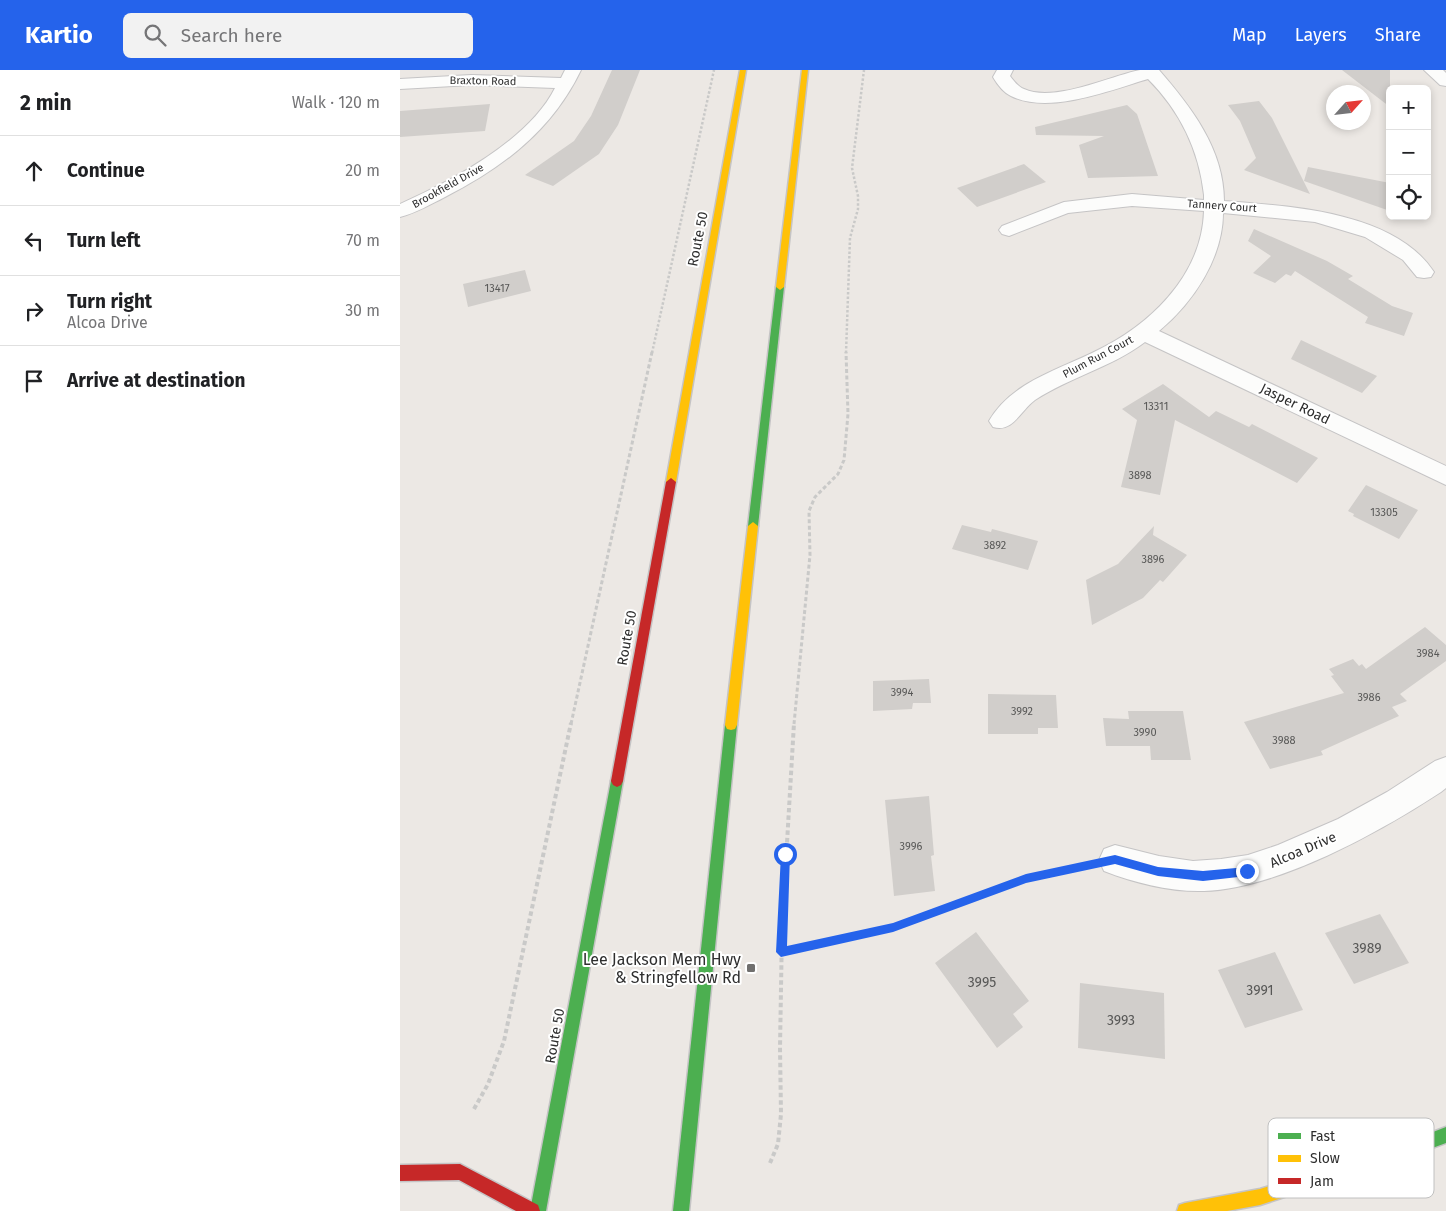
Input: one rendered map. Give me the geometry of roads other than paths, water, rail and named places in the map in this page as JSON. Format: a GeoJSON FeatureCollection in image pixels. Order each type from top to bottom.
{"type":"FeatureCollection","features":[{"type":"Feature","properties":{"kind":"main road","name":"Route 50"},"geometry":{"type":"LineString","coordinates":[[538,1211],[667,504],[698,316],[743,70]]}},
{"type":"Feature","properties":{"kind":"main road"},"geometry":{"type":"LineString","coordinates":[[681,1211],[732,715],[805,70]]}},
{"type":"Feature","properties":{"kind":"main road"},"geometry":{"type":"LineString","coordinates":[[1434,1139],[1446,1135]]}},
{"type":"Feature","properties":{"kind":"main road"},"geometry":{"type":"LineString","coordinates":[[400,1173],[460,1172],[532,1211]]}},
{"type":"Feature","properties":{"kind":"main road"},"geometry":{"type":"LineString","coordinates":[[1184,1211],[1268,1195]]}},
{"type":"Feature","properties":{"kind":"street"},"geometry":{"type":"LineString","coordinates":[[1005,70],[1001,77],[1018,93],[1045,98],[1082,92],[1150,71]]}},
{"type":"Feature","properties":{"kind":"street"},"geometry":{"type":"LineString","coordinates":[[1432,70],[1446,81]]}},
{"type":"Feature","properties":{"kind":"street","name":"Plum Run Court"},"geometry":{"type":"LineString","coordinates":[[1001,421],[1015,404],[1037,388],[1114,351],[1144,332],[1167,313],[1182,296],[1199,270],[1206,255],[1213,229],[1214,206],[1212,178],[1204,149],[1193,125],[1179,102],[1150,71]]}},
{"type":"Feature","properties":{"kind":"street","name":"Braxton Road"},"geometry":{"type":"LineString","coordinates":[[400,84],[570,77]]}},
{"type":"Feature","properties":{"kind":"street","name":"Brookfield Drive"},"geometry":{"type":"LineString","coordinates":[[400,211],[466,178],[510,148],[549,110],[570,77]]}},
{"type":"Feature","properties":{"kind":"street","name":"Tannery Court"},"geometry":{"type":"LineString","coordinates":[[1009,230],[1064,208],[1132,200],[1280,211],[1317,216],[1372,232],[1410,256],[1424,272]]}},
{"type":"Feature","properties":{"kind":"street","name":"Jasper Road"},"geometry":{"type":"LineString","coordinates":[[1144,332],[1446,476]]}},
{"type":"Feature","properties":{"kind":"street","name":"Alcoa Drive"},"geometry":{"type":"LineString","coordinates":[[1115,860],[1158,872],[1203,876],[1264,867],[1350,830],[1413,795],[1446,771]]}},
{"type":"Feature","properties":{"kind":"place","name":"Lee Jackson Mem Hwy & Stringfellow Rd"},"geometry":{"type":"Point","coordinates":[751,968]}}]}
